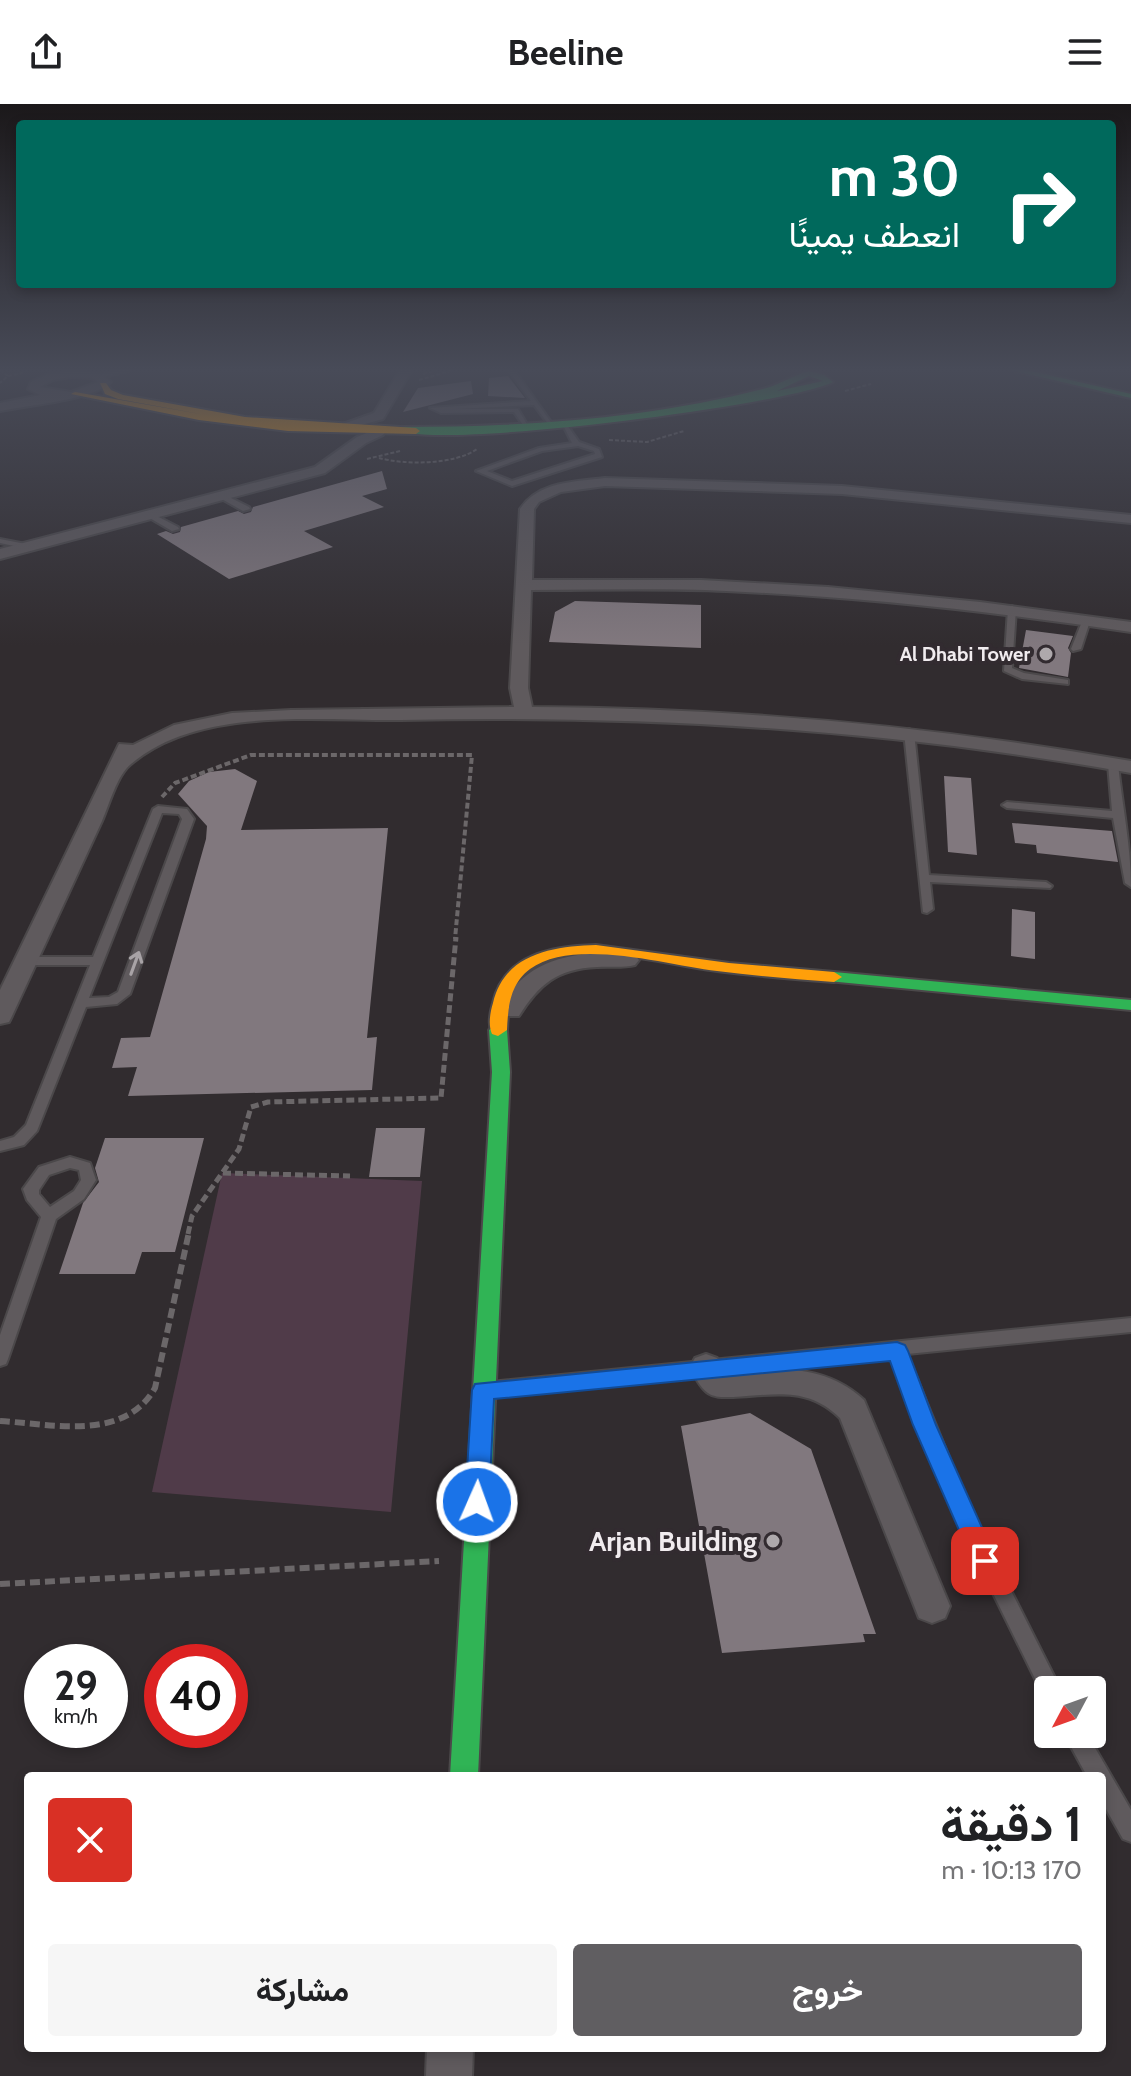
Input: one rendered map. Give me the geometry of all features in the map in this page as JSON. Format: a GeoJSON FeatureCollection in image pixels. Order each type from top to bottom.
{"type":"FeatureCollection","features":[{"type":"Feature","properties":{"kind":"main road"},"geometry":{"type":"LineString","coordinates":[[709,965],[1131,1005]]}},
{"type":"Feature","properties":{"kind":"main road"},"geometry":{"type":"LineString","coordinates":[[464,1772],[501,1072]]}},
{"type":"Feature","properties":{"kind":"street"},"geometry":{"type":"LineString","coordinates":[[0,554],[320,470],[335,462]]}},
{"type":"Feature","properties":{"kind":"street"},"geometry":{"type":"LineString","coordinates":[[517,712],[529,518],[538,505],[557,494],[618,483],[842,490],[1131,519]]}},
{"type":"Feature","properties":{"kind":"street"},"geometry":{"type":"LineString","coordinates":[[525,585],[773,589],[1012,609],[1131,627]]}},
{"type":"Feature","properties":{"kind":"street"},"geometry":{"type":"LineString","coordinates":[[0,1016],[118,764],[158,738],[207,723],[262,718],[517,712],[734,717],[909,732],[1122,765]]}},
{"type":"Feature","properties":{"kind":"street"},"geometry":{"type":"LineString","coordinates":[[501,1072],[508,1053],[510,1008],[525,987],[550,970],[599,959],[709,965]]}},
{"type":"Feature","properties":{"kind":"street"},"geometry":{"type":"LineString","coordinates":[[706,1367],[719,1384],[800,1380],[824,1386],[847,1403],[853,1410],[932,1606]]}},
{"type":"Feature","properties":{"kind":"street"},"geometry":{"type":"LineString","coordinates":[[449,2076],[450,2052]]}},
{"type":"Feature","properties":{"kind":"lane"},"geometry":{"type":"LineString","coordinates":[[505,462],[480,471],[512,484],[574,462]]}},
{"type":"Feature","properties":{"kind":"lane"},"geometry":{"type":"LineString","coordinates":[[227,494],[250,508]]}},
{"type":"Feature","properties":{"kind":"lane"},"geometry":{"type":"LineString","coordinates":[[146,516],[175,529]]}},
{"type":"Feature","properties":{"kind":"lane"},"geometry":{"type":"LineString","coordinates":[[146,516],[164,532]]}},
{"type":"Feature","properties":{"kind":"lane"},"geometry":{"type":"LineString","coordinates":[[0,541],[28,547]]}},
{"type":"Feature","properties":{"kind":"lane"},"geometry":{"type":"LineString","coordinates":[[1012,609],[1007,669],[1016,675],[1065,682]]}},
{"type":"Feature","properties":{"kind":"lane"},"geometry":{"type":"LineString","coordinates":[[1076,649],[1086,621]]}},
{"type":"Feature","properties":{"kind":"lane"},"geometry":{"type":"LineString","coordinates":[[909,732],[927,909]]}},
{"type":"Feature","properties":{"kind":"lane"},"geometry":{"type":"LineString","coordinates":[[1122,765],[1118,815],[1131,883]]}},
{"type":"Feature","properties":{"kind":"lane"},"geometry":{"type":"LineString","coordinates":[[1007,805],[1118,815]]}},
{"type":"Feature","properties":{"kind":"lane"},"geometry":{"type":"LineString","coordinates":[[0,1146],[28,1135],[158,809],[183,811],[188,819],[124,994],[112,1001],[81,1003]]}},
{"type":"Feature","properties":{"kind":"lane"},"geometry":{"type":"LineString","coordinates":[[924,878],[1046,886]]}},
{"type":"Feature","properties":{"kind":"lane"},"geometry":{"type":"LineString","coordinates":[[27,961],[98,961]]}},
{"type":"Feature","properties":{"kind":"lane"},"geometry":{"type":"LineString","coordinates":[[0,1359],[49,1216]]}},
{"type":"Feature","properties":{"kind":"lane"},"geometry":{"type":"LineString","coordinates":[[483,1390],[897,1351],[1131,1325]]}},
{"type":"Feature","properties":{"kind":"lane"},"geometry":{"type":"LineString","coordinates":[[897,1351],[962,1512],[1044,1676]]}},
{"type":"Feature","properties":{"kind":"lane"},"geometry":{"type":"LineString","coordinates":[[1083,1748],[1097,1772]]}},
{"type":"Feature","properties":{"kind":"lane"},"geometry":{"type":"LineString","coordinates":[[1106,1787],[1131,1831]]}},
{"type":"Feature","properties":{"kind":"path"},"geometry":{"type":"LineString","coordinates":[[394,462],[418,462]]}},
{"type":"Feature","properties":{"kind":"path"},"geometry":{"type":"LineString","coordinates":[[0,1421],[117,1423],[143,1410],[155,1388],[192,1216],[203,1195],[240,1147],[246,1115],[251,1107],[259,1103],[441,1098],[472,755],[251,755],[175,783],[163,795],[158,809]]}},
{"type":"Feature","properties":{"kind":"path"},"geometry":{"type":"LineString","coordinates":[[222,1173],[350,1176]]}},
{"type":"Feature","properties":{"kind":"path"},"geometry":{"type":"LineString","coordinates":[[0,1584],[476,1559]]}},
{"type":"Feature","properties":{"kind":"shaded area"},"geometry":{"type":"Polygon","coordinates":[[[222,1173],[422,1181],[391,1512],[152,1492],[222,1173]]]}},
{"type":"Feature","properties":{"kind":"building"},"geometry":{"type":"Polygon","coordinates":[[[382,471],[387,489],[362,496],[384,507],[304,531],[333,547],[229,579],[157,534],[166,531],[173,534],[180,532],[181,527],[238,511],[244,514],[251,512],[253,507],[382,471]]]}},
{"type":"Feature","properties":{"kind":"building"},"geometry":{"type":"Polygon","coordinates":[[[575,601],[701,605],[701,648],[549,642],[555,612],[575,601]]]}},
{"type":"Feature","properties":{"kind":"building","name":"Al Dhabi Tower"},"geometry":{"type":"Polygon","coordinates":[[[1026,630],[1073,636],[1068,648],[1071,653],[1068,677],[1019,668],[1026,630]]]}},
{"type":"Feature","properties":{"kind":"building"},"geometry":{"type":"Polygon","coordinates":[[[235,769],[257,781],[241,830],[388,828],[367,1038],[377,1037],[372,1090],[128,1096],[137,1067],[112,1068],[121,1038],[150,1037],[206,839],[207,826],[178,794],[189,781],[209,772],[235,769]]]}},
{"type":"Feature","properties":{"kind":"building"},"geometry":{"type":"Polygon","coordinates":[[[944,776],[971,778],[977,855],[948,852],[944,776]]]}},
{"type":"Feature","properties":{"kind":"building"},"geometry":{"type":"Polygon","coordinates":[[[1012,823],[1112,831],[1118,862],[1037,853],[1036,845],[1015,843],[1012,823]]]}},
{"type":"Feature","properties":{"kind":"building"},"geometry":{"type":"Polygon","coordinates":[[[1012,909],[1035,912],[1035,959],[1011,956],[1012,909]]]}},
{"type":"Feature","properties":{"kind":"building"},"geometry":{"type":"Polygon","coordinates":[[[376,1128],[425,1128],[420,1177],[369,1177],[376,1128]]]}},
{"type":"Feature","properties":{"kind":"building"},"geometry":{"type":"Polygon","coordinates":[[[105,1138],[204,1138],[175,1252],[142,1252],[135,1274],[59,1274],[83,1203],[99,1182],[95,1168],[105,1138]]]}},
{"type":"Feature","properties":{"kind":"building","name":"Arjan Building"},"geometry":{"type":"Polygon","coordinates":[[[750,1413],[811,1449],[876,1634],[863,1634],[865,1642],[722,1653],[681,1426],[750,1413]]]}},
{"type":"Feature","properties":{"kind":"traffic: fast"},"geometry":{"type":"LineString","coordinates":[[834,977],[1131,1005]]}},
{"type":"Feature","properties":{"kind":"traffic: fast"},"geometry":{"type":"LineString","coordinates":[[464,1772],[501,1072],[498,1030]]}},
{"type":"Feature","properties":{"kind":"traffic: slow"},"geometry":{"type":"LineString","coordinates":[[498,1030],[502,1000],[509,982],[524,966],[545,956],[569,951],[623,952],[729,968],[834,977]]}},
{"type":"Feature","properties":{"kind":"place","name":"Al Dhabi Tower"},"geometry":{"type":"Point","coordinates":[1046,654]}},
{"type":"Feature","properties":{"kind":"place","name":"Arjan Building"},"geometry":{"type":"Point","coordinates":[773,1541]}},
{"type":"Feature","properties":{"kind":"route"},"geometry":{"type":"LineString","coordinates":[[477,1502],[483,1390],[897,1351],[925,1425],[985,1561]]}}]}
